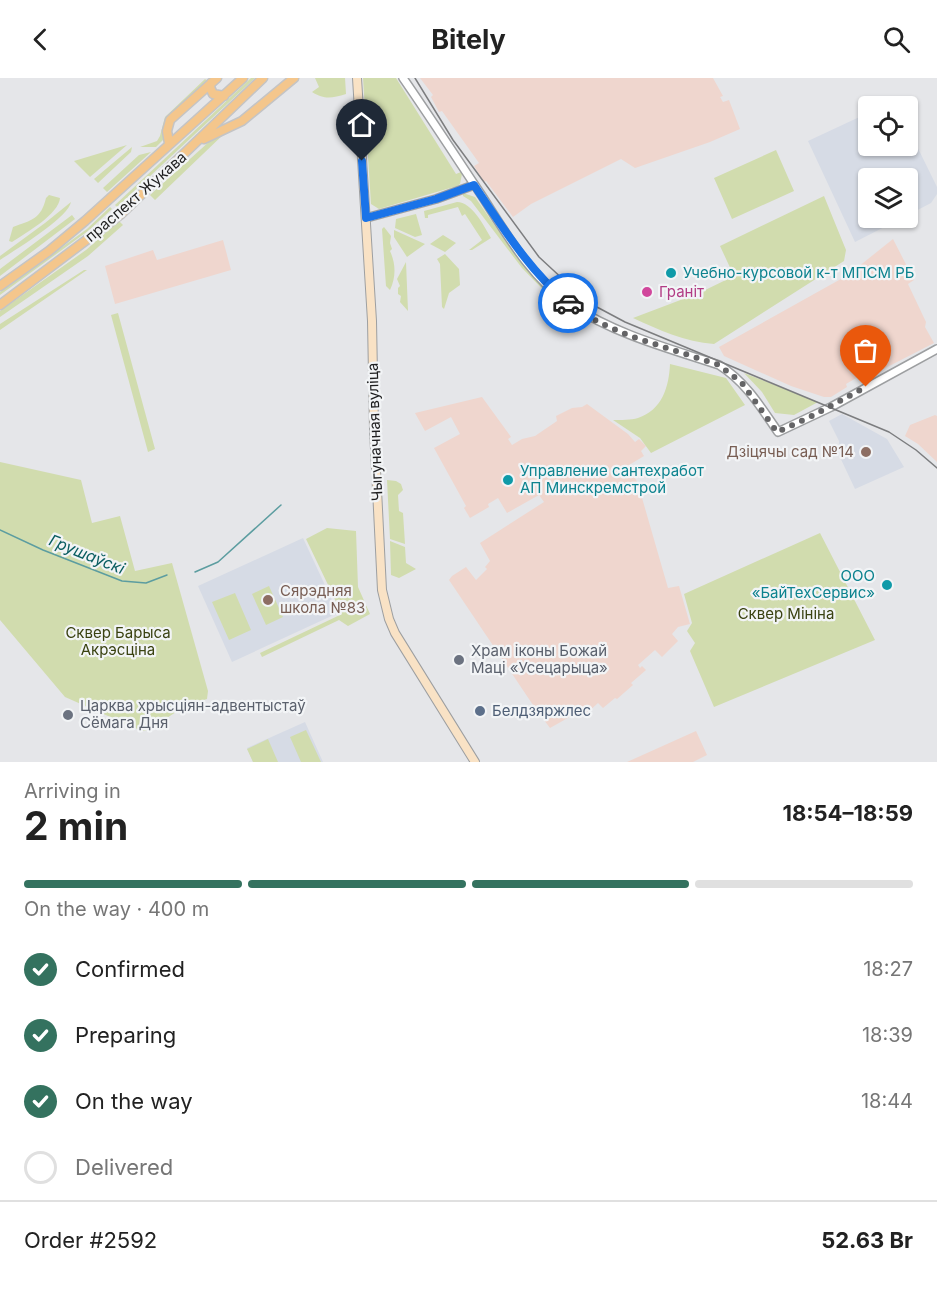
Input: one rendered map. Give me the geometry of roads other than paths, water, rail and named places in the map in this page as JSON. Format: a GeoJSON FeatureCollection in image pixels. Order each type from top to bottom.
{"type":"FeatureCollection","features":[{"type":"Feature","properties":{"kind":"main road","name":"праспект Жукава"},"geometry":{"type":"LineString","coordinates":[[0,286],[49,251],[85,221],[243,78]]}},
{"type":"Feature","properties":{"kind":"main road","name":"праспект Жукава"},"geometry":{"type":"LineString","coordinates":[[0,305],[121,214],[263,78]]}},
{"type":"Feature","properties":{"kind":"main road"},"geometry":{"type":"LineString","coordinates":[[196,143],[242,121],[294,78]]}},
{"type":"Feature","properties":{"kind":"main road","name":"Чыгуначная вуліца"},"geometry":{"type":"LineString","coordinates":[[357,78],[372,321],[382,590],[395,633],[475,762]]}},
{"type":"Feature","properties":{"kind":"main road"},"geometry":{"type":"LineString","coordinates":[[214,81],[210,87],[213,94],[224,96]]}},
{"type":"Feature","properties":{"kind":"main road"},"geometry":{"type":"LineString","coordinates":[[170,143],[167,131],[170,120],[214,81]]}},
{"type":"Feature","properties":{"kind":"main road"},"geometry":{"type":"LineString","coordinates":[[233,106],[229,121],[233,123],[242,121]]}},
{"type":"Feature","properties":{"kind":"street"},"geometry":{"type":"LineString","coordinates":[[403,78],[520,254],[550,288],[569,304],[598,322],[630,336],[719,365],[742,383],[777,432],[831,407],[937,349]]}},
{"type":"Feature","properties":{"kind":"street"},"geometry":{"type":"LineString","coordinates":[[366,218],[436,199],[474,185]]}},
{"type":"Feature","properties":{"kind":"waterway","name":"Грушаўскі"},"geometry":{"type":"LineString","coordinates":[[195,572],[218,562],[281,505]]}},
{"type":"Feature","properties":{"kind":"waterway","name":"Грушаўскі"},"geometry":{"type":"LineString","coordinates":[[0,530],[43,550],[122,581],[146,583],[167,575]]}},
{"type":"Feature","properties":{"kind":"railway"},"geometry":{"type":"LineString","coordinates":[[415,78],[453,140],[539,257],[580,295],[625,322],[889,432],[937,468]]}},
{"type":"Feature","properties":{"kind":"place","name":"Учебно-курсовой к-т МПСМ РБ"},"geometry":{"type":"Point","coordinates":[671,273]}},
{"type":"Feature","properties":{"kind":"place","name":"Граніт"},"geometry":{"type":"Point","coordinates":[647,292]}},
{"type":"Feature","properties":{"kind":"place","name":"Дзіцячы сад №14"},"geometry":{"type":"Point","coordinates":[866,452]}},
{"type":"Feature","properties":{"kind":"place","name":"Управление сантехработ АП Минскремстрой"},"geometry":{"type":"Point","coordinates":[508,480]}},
{"type":"Feature","properties":{"kind":"place","name":"ООО «БайТехСервис»"},"geometry":{"type":"Point","coordinates":[887,585]}},
{"type":"Feature","properties":{"kind":"place","name":"Сярэдняя школа №83"},"geometry":{"type":"Point","coordinates":[268,600]}},
{"type":"Feature","properties":{"kind":"place","name":"Храм іконы Божай Маці «Усецарыца»"},"geometry":{"type":"Point","coordinates":[459,660]}},
{"type":"Feature","properties":{"kind":"place","name":"Белдзяржлес"},"geometry":{"type":"Point","coordinates":[480,711]}},
{"type":"Feature","properties":{"kind":"place","name":"Царква хрысціян-адвентыстаў Сёмага Дня"},"geometry":{"type":"Point","coordinates":[68,715]}},
{"type":"Feature","properties":{"kind":"park label","name":"Сквер Мініна"},"geometry":{"type":"Point","coordinates":[786,614]}},
{"type":"Feature","properties":{"kind":"park label","name":"Сквер Барыса Акрэсціна"},"geometry":{"type":"Point","coordinates":[118,642]}}]}
